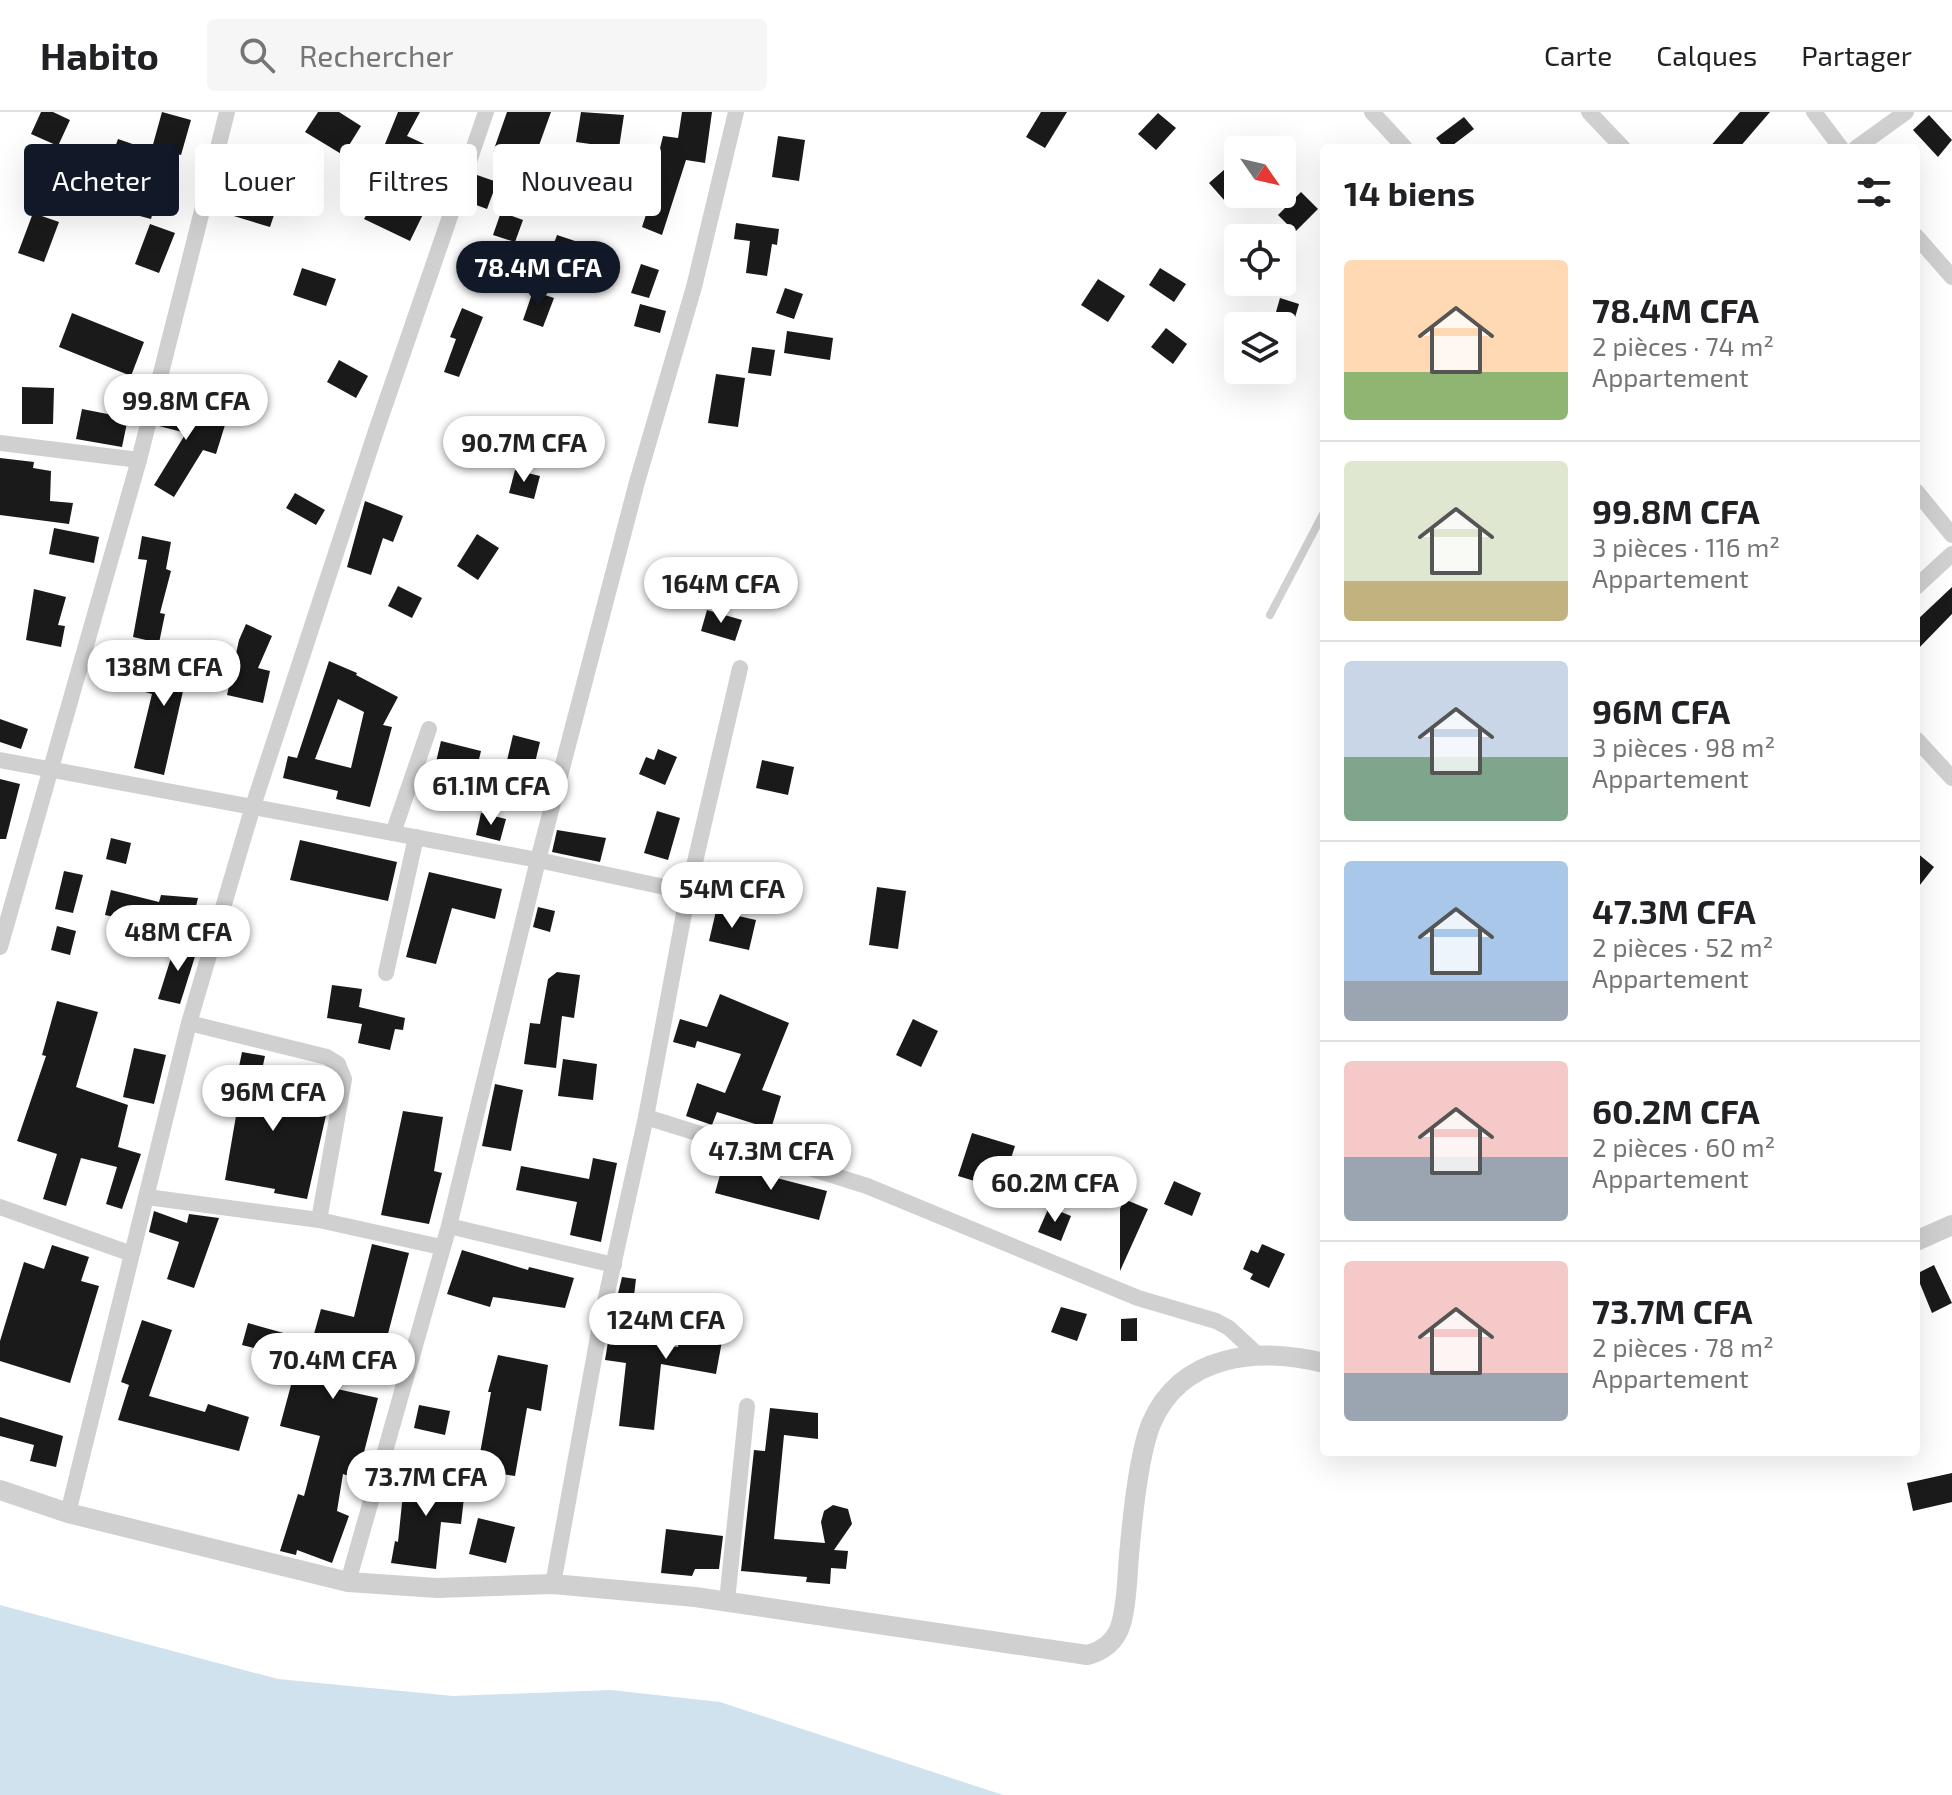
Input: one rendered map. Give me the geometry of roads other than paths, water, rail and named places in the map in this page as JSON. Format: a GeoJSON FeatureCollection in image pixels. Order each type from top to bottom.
{"type":"FeatureCollection","features":[{"type":"Feature","properties":{"kind":"street"},"geometry":{"type":"LineString","coordinates":[[0,947],[139,460],[227,112]]}},
{"type":"Feature","properties":{"kind":"street"},"geometry":{"type":"LineString","coordinates":[[68,1513],[129,1253],[147,1197],[189,1023],[253,806],[370,448],[486,112]]}},
{"type":"Feature","properties":{"kind":"street"},"geometry":{"type":"LineString","coordinates":[[348,1582],[449,1226],[538,860],[637,482],[694,287],[736,112]]}},
{"type":"Feature","properties":{"kind":"street"},"geometry":{"type":"LineString","coordinates":[[1372,112],[1401,144]]}},
{"type":"Feature","properties":{"kind":"street"},"geometry":{"type":"LineString","coordinates":[[1589,112],[1619,144]]}},
{"type":"Feature","properties":{"kind":"street"},"geometry":{"type":"LineString","coordinates":[[1814,112],[1838,144]]}},
{"type":"Feature","properties":{"kind":"street"},"geometry":{"type":"LineString","coordinates":[[1862,144],[1906,112]]}},
{"type":"Feature","properties":{"kind":"street"},"geometry":{"type":"LineString","coordinates":[[1920,241],[1952,277]]}},
{"type":"Feature","properties":{"kind":"street"},"geometry":{"type":"LineString","coordinates":[[0,443],[139,460]]}},
{"type":"Feature","properties":{"kind":"street"},"geometry":{"type":"LineString","coordinates":[[1920,496],[1952,535]]}},
{"type":"Feature","properties":{"kind":"street"},"geometry":{"type":"LineString","coordinates":[[1920,583],[1952,554]]}},
{"type":"Feature","properties":{"kind":"street"},"geometry":{"type":"LineString","coordinates":[[553,1584],[688,892],[740,668]]}},
{"type":"Feature","properties":{"kind":"street"},"geometry":{"type":"LineString","coordinates":[[393,833],[429,729]]}},
{"type":"Feature","properties":{"kind":"street"},"geometry":{"type":"LineString","coordinates":[[1920,743],[1952,778]]}},
{"type":"Feature","properties":{"kind":"street"},"geometry":{"type":"LineString","coordinates":[[0,760],[538,860],[688,892]]}},
{"type":"Feature","properties":{"kind":"street"},"geometry":{"type":"LineString","coordinates":[[386,973],[416,837]]}},
{"type":"Feature","properties":{"kind":"street"},"geometry":{"type":"LineString","coordinates":[[189,1023],[327,1057],[338,1064],[344,1079],[319,1220]]}},
{"type":"Feature","properties":{"kind":"street"},"geometry":{"type":"LineString","coordinates":[[646,1117],[867,1186],[1138,1298],[1216,1321],[1229,1328],[1256,1353]]}},
{"type":"Feature","properties":{"kind":"street"},"geometry":{"type":"LineString","coordinates":[[147,1197],[319,1220],[441,1247]]}},
{"type":"Feature","properties":{"kind":"street"},"geometry":{"type":"LineString","coordinates":[[0,1207],[129,1253]]}},
{"type":"Feature","properties":{"kind":"street"},"geometry":{"type":"LineString","coordinates":[[1920,1239],[1952,1225]]}},
{"type":"Feature","properties":{"kind":"street"},"geometry":{"type":"LineString","coordinates":[[449,1226],[614,1265]]}},
{"type":"Feature","properties":{"kind":"street"},"geometry":{"type":"LineString","coordinates":[[0,1490],[68,1513],[348,1582],[437,1588],[553,1584],[727,1601],[1087,1655],[1100,1652],[1111,1642],[1121,1624],[1133,1514],[1151,1425],[1164,1403],[1189,1377],[1203,1368],[1256,1353],[1292,1355],[1320,1362]]}},
{"type":"Feature","properties":{"kind":"street"},"geometry":{"type":"LineString","coordinates":[[727,1601],[747,1406]]}},
{"type":"Feature","properties":{"kind":"lane"},"geometry":{"type":"LineString","coordinates":[[1270,615],[1320,520]]}},
{"type":"Feature","properties":{"kind":"water"},"geometry":{"type":"Polygon","coordinates":[[[0,1605],[278,1679],[453,1696],[611,1690],[720,1702],[1003,1795],[0,1795],[0,1605]]]}}]}
